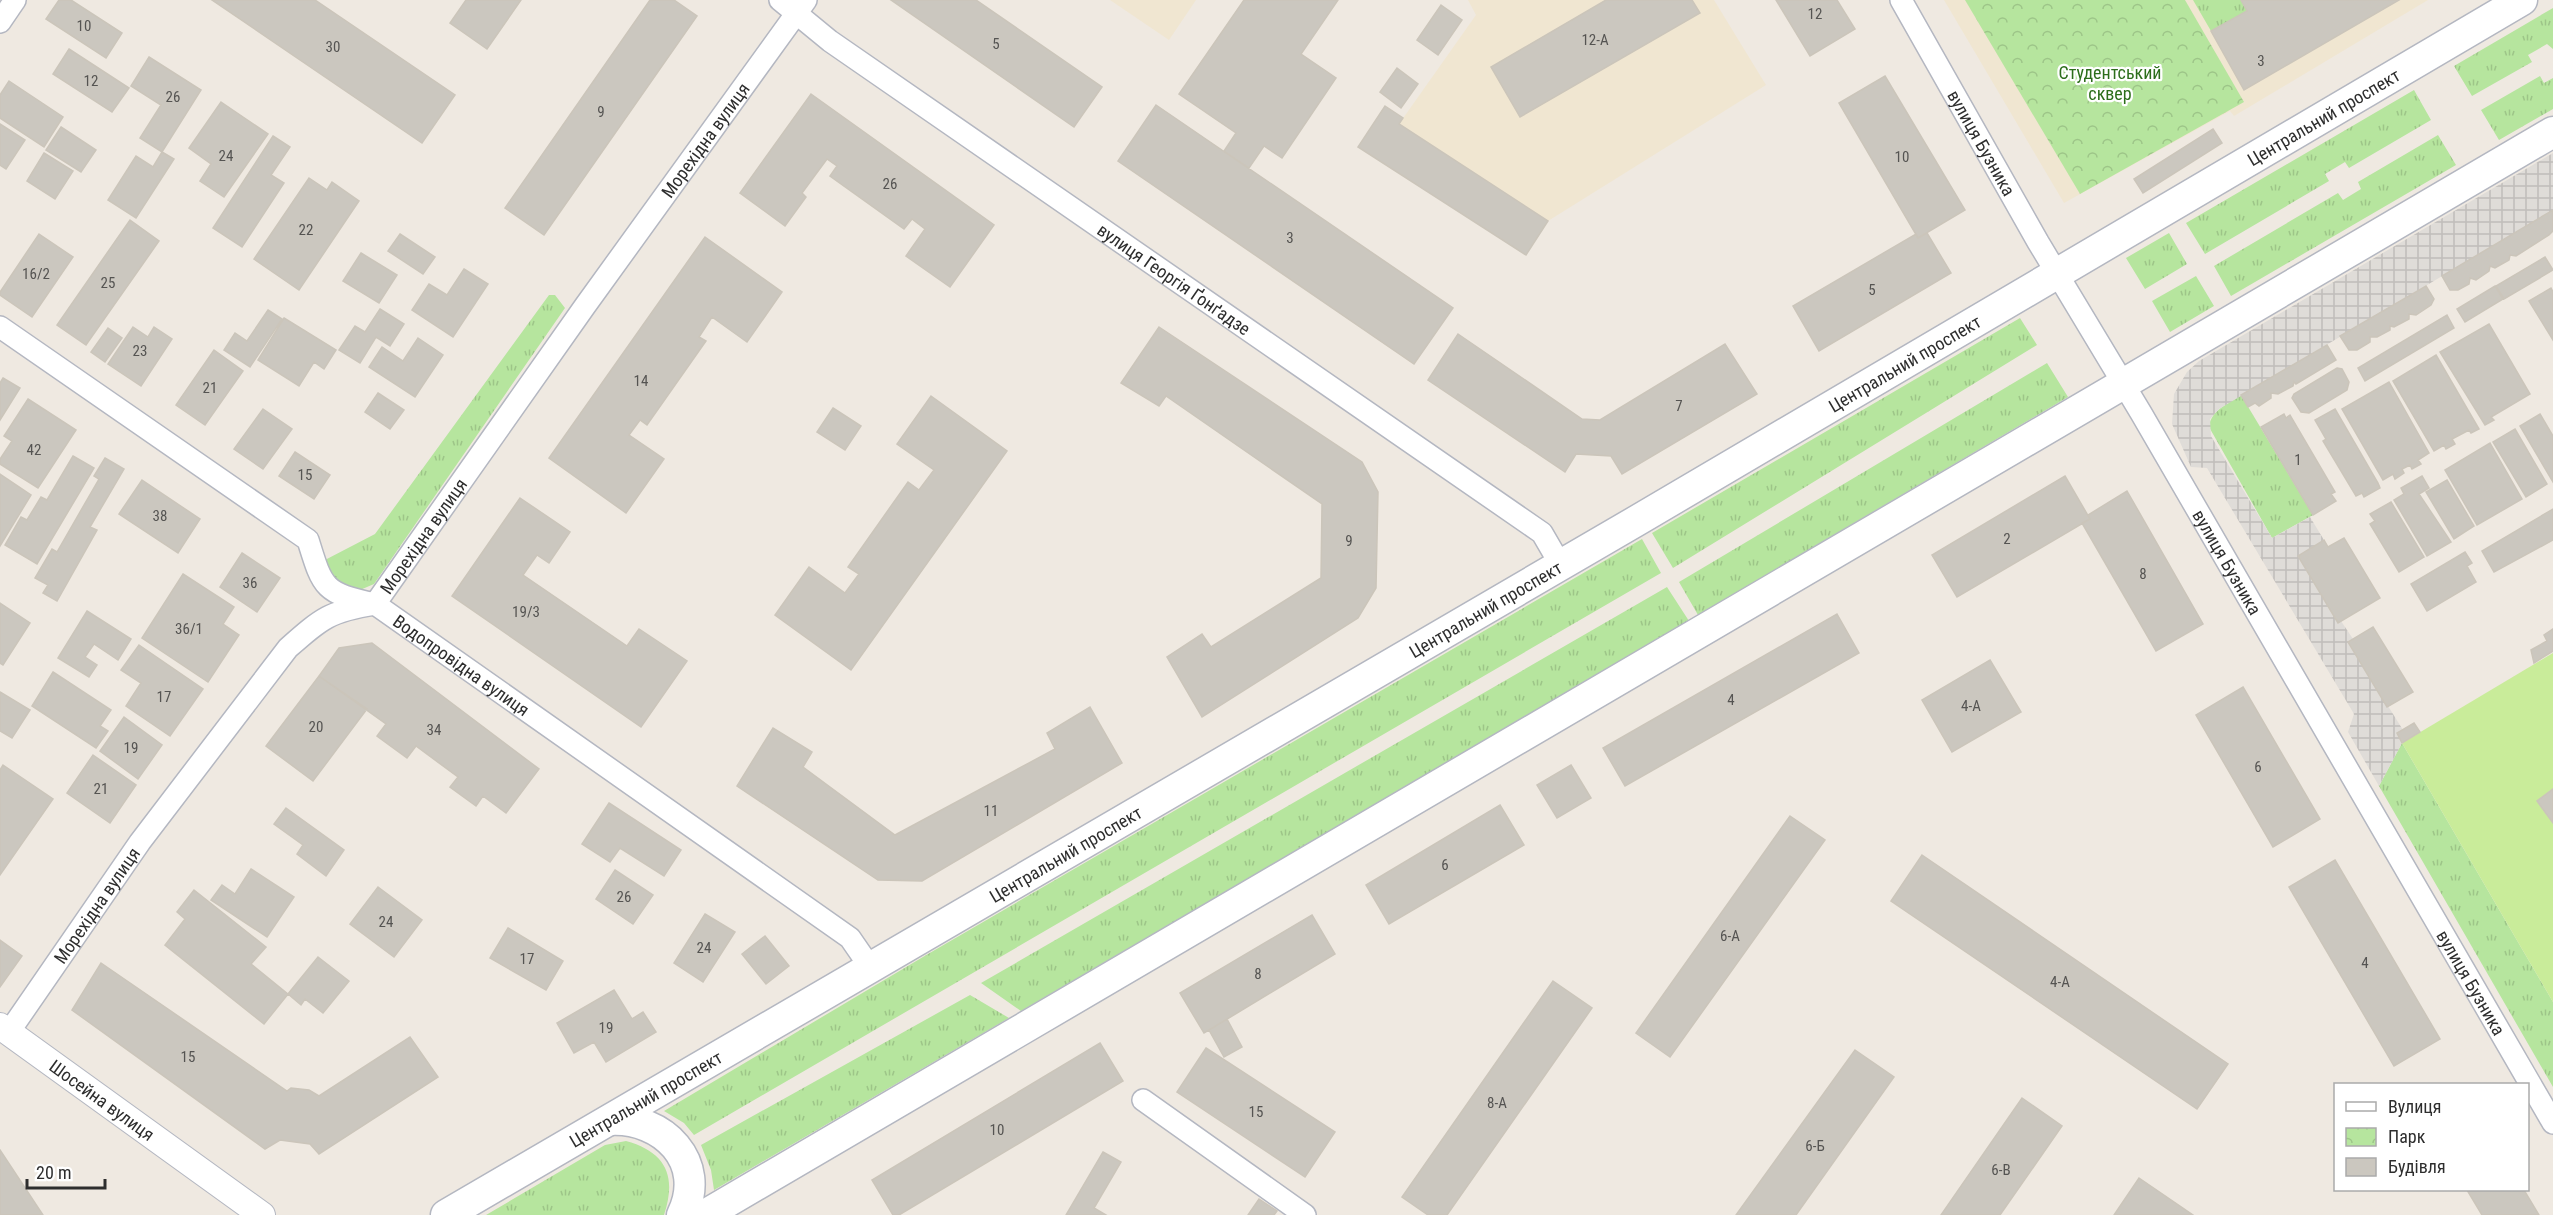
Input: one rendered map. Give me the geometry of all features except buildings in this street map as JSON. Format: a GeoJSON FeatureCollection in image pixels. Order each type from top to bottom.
{"type":"FeatureCollection","features":[{"type":"Feature","properties":{"kind":"main road","name":"Центральний проспект"},"geometry":{"type":"LineString","coordinates":[[446,1215],[2522,0]]}},
{"type":"Feature","properties":{"kind":"main road"},"geometry":{"type":"LineString","coordinates":[[705,1215],[2124,386],[2553,132]]}},
{"type":"Feature","properties":{"kind":"main road"},"geometry":{"type":"LineString","coordinates":[[610,1120],[642,1122],[657,1129],[680,1152],[689,1179],[689,1194],[682,1215]]}},
{"type":"Feature","properties":{"kind":"street"},"geometry":{"type":"LineString","coordinates":[[0,22],[15,0]]}},
{"type":"Feature","properties":{"kind":"street","name":"вулиця Бузника"},"geometry":{"type":"LineString","coordinates":[[1901,0],[2553,1123]]}},
{"type":"Feature","properties":{"kind":"street","name":"вулиця Георгія Ґонґадзе"},"geometry":{"type":"LineString","coordinates":[[794,4],[830,41],[1542,533],[1560,564]]}},
{"type":"Feature","properties":{"kind":"street","name":"Морехідна вулиця"},"geometry":{"type":"LineString","coordinates":[[4,1029],[140,842],[288,648],[315,623],[340,610],[375,604],[794,4]]}},
{"type":"Feature","properties":{"kind":"street","name":"Водопровідна вулиця"},"geometry":{"type":"LineString","coordinates":[[0,327],[308,540],[320,579],[339,596],[375,604],[850,938],[870,967]]}},
{"type":"Feature","properties":{"kind":"street","name":"Шосейна вулиця"},"geometry":{"type":"LineString","coordinates":[[4,1029],[262,1215]]}},
{"type":"Feature","properties":{"kind":"street"},"geometry":{"type":"LineString","coordinates":[[1143,1100],[1306,1215]]}},
{"type":"Feature","properties":{"kind":"shaded area"},"geometry":{"type":"Polygon","coordinates":[[[1110,0],[1196,0],[1169,40],[1110,0]]]}},
{"type":"Feature","properties":{"kind":"shaded area"},"geometry":{"type":"Polygon","coordinates":[[[1468,0],[1714,0],[1766,85],[1548,221],[1399,124],[1476,15],[1468,0]]]}},
{"type":"Feature","properties":{"kind":"shaded area","name":"Студентський сквер"},"geometry":{"type":"Polygon","coordinates":[[[1944,0],[2428,0],[2234,116],[2230,111],[2064,203],[1944,0]]]}},
{"type":"Feature","properties":{"kind":"shaded area"},"geometry":{"type":"Polygon","coordinates":[[[2553,153],[2553,210],[2219,409],[2210,419],[2211,436],[2272,538],[2310,517],[2324,540],[2298,556],[2338,623],[2341,621],[2353,639],[2348,642],[2403,730],[2397,733],[2402,743],[2379,786],[2348,732],[2354,714],[2207,468],[2191,467],[2172,424],[2174,394],[2187,372],[2199,361],[2553,153]]]}},
{"type":"Feature","properties":{"kind":"green space","name":"Студентський сквер"},"geometry":{"type":"Polygon","coordinates":[[[1965,0],[2185,0],[2244,102],[2080,194],[1965,0]]]}},
{"type":"Feature","properties":{"kind":"green space"},"geometry":{"type":"Polygon","coordinates":[[[2193,0],[2241,0],[2247,11],[2211,31],[2193,0]]]}},
{"type":"Feature","properties":{"kind":"green space"},"geometry":{"type":"Polygon","coordinates":[[[2553,8],[2553,49],[2547,44],[2528,55],[2532,62],[2472,96],[2454,66],[2553,8]]]}},
{"type":"Feature","properties":{"kind":"green space"},"geometry":{"type":"Polygon","coordinates":[[[2540,76],[2544,83],[2553,78],[2553,109],[2499,140],[2481,110],[2540,76]]]}},
{"type":"Feature","properties":{"kind":"green space"},"geometry":{"type":"Polygon","coordinates":[[[2414,90],[2431,120],[2349,168],[2345,162],[2325,174],[2329,181],[2205,254],[2186,223],[2414,90]]]}},
{"type":"Feature","properties":{"kind":"green space"},"geometry":{"type":"Polygon","coordinates":[[[2438,135],[2456,165],[2231,296],[2214,266],[2338,193],[2343,200],[2361,189],[2358,182],[2438,135]]]}},
{"type":"Feature","properties":{"kind":"green space"},"geometry":{"type":"Polygon","coordinates":[[[2169,233],[2187,264],[2145,289],[2126,258],[2169,233]]]}},
{"type":"Feature","properties":{"kind":"green space"},"geometry":{"type":"Polygon","coordinates":[[[2196,276],[2214,306],[2170,332],[2152,301],[2196,276]]]}},
{"type":"Feature","properties":{"kind":"green space"},"geometry":{"type":"Polygon","coordinates":[[[549,295],[555,295],[565,308],[374,584],[353,593],[339,590],[323,561],[375,534],[549,295]]]}},
{"type":"Feature","properties":{"kind":"green space"},"geometry":{"type":"Polygon","coordinates":[[[2020,318],[2037,345],[1673,568],[1652,533],[2020,318]]]}},
{"type":"Feature","properties":{"kind":"green space"},"geometry":{"type":"Polygon","coordinates":[[[2047,363],[2068,397],[1698,615],[1679,582],[2047,363]]]}},
{"type":"Feature","properties":{"kind":"green space"},"geometry":{"type":"Polygon","coordinates":[[[2241,395],[2313,515],[2272,538],[2209,427],[2210,421],[2217,412],[2241,395]]]}},
{"type":"Feature","properties":{"kind":"green space"},"geometry":{"type":"Polygon","coordinates":[[[1642,539],[1661,573],[694,1135],[684,1123],[664,1111],[928,954],[1642,539]]]}},
{"type":"Feature","properties":{"kind":"green space"},"geometry":{"type":"Polygon","coordinates":[[[1667,587],[1689,621],[1021,1011],[981,983],[1667,587]]]}},
{"type":"Feature","properties":{"kind":"green space"},"geometry":{"type":"Polygon","coordinates":[[[2553,653],[2553,1002],[2402,743],[2553,653]]]}},
{"type":"Feature","properties":{"kind":"green space"},"geometry":{"type":"Polygon","coordinates":[[[2402,743],[2553,1002],[2553,1087],[2379,786],[2402,743]]]}},
{"type":"Feature","properties":{"kind":"green space"},"geometry":{"type":"Polygon","coordinates":[[[970,995],[1009,1018],[714,1190],[711,1170],[701,1145],[970,995]]]}},
{"type":"Feature","properties":{"kind":"green space"},"geometry":{"type":"Polygon","coordinates":[[[626,1141],[651,1152],[665,1168],[669,1189],[664,1215],[486,1215],[605,1145],[626,1141]]]}}]}
